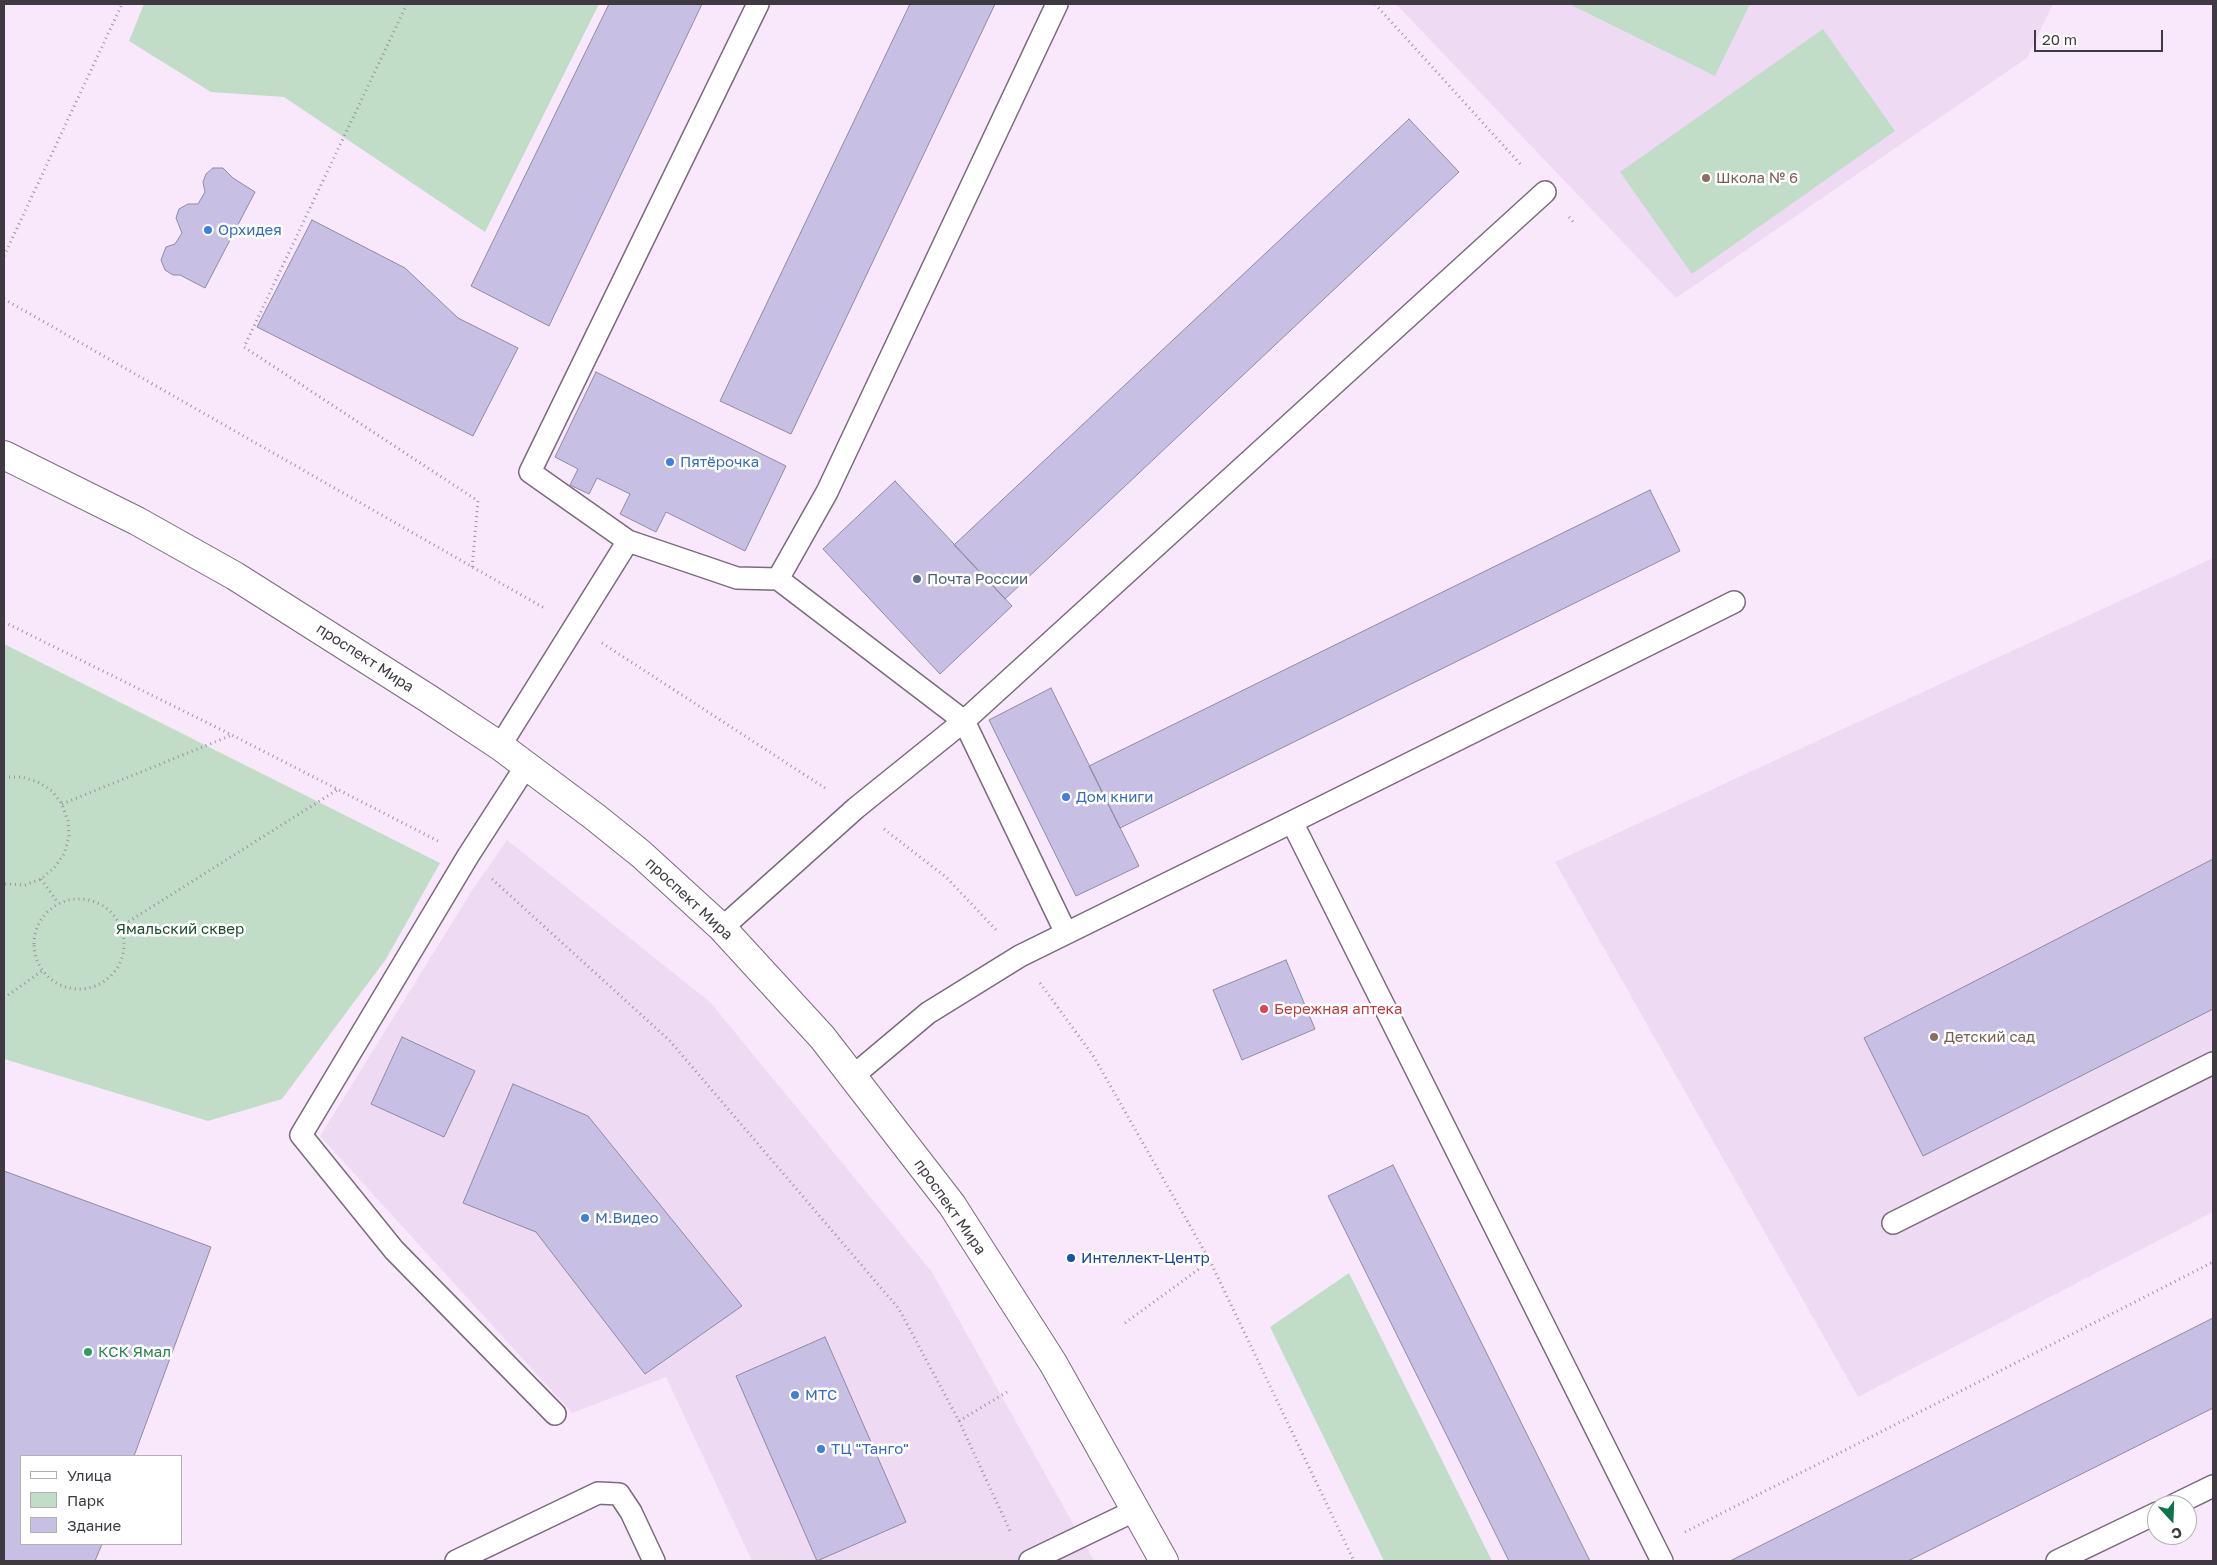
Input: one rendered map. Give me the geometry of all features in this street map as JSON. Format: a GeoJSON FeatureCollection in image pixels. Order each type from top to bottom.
{"type":"FeatureCollection","features":[{"type":"Feature","properties":{"kind":"main road","name":"проспект Мира"},"geometry":{"type":"LineString","coordinates":[[4,455],[137,521],[235,576],[500,746],[641,854],[722,928],[786,996],[853,1076],[952,1205],[1036,1334],[1164,1561]]}},
{"type":"Feature","properties":{"kind":"lane"},"geometry":{"type":"LineString","coordinates":[[758,4],[530,472],[628,541],[736,578],[778,579],[964,721],[1066,933]]}},
{"type":"Feature","properties":{"kind":"lane"},"geometry":{"type":"LineString","coordinates":[[778,579],[827,492],[1057,4]]}},
{"type":"Feature","properties":{"kind":"lane"},"geometry":{"type":"LineString","coordinates":[[722,928],[856,808],[964,721],[1545,192]]}},
{"type":"Feature","properties":{"kind":"lane"},"geometry":{"type":"LineString","coordinates":[[500,746],[628,541]]}},
{"type":"Feature","properties":{"kind":"lane"},"geometry":{"type":"LineString","coordinates":[[853,1076],[928,1013],[1020,956],[1734,602]]}},
{"type":"Feature","properties":{"kind":"lane"},"geometry":{"type":"LineString","coordinates":[[526,766],[468,856],[301,1135],[394,1250],[555,1414]]}},
{"type":"Feature","properties":{"kind":"lane"},"geometry":{"type":"LineString","coordinates":[[1292,822],[1659,1554]]}},
{"type":"Feature","properties":{"kind":"lane"},"geometry":{"type":"LineString","coordinates":[[1893,1223],[2213,1063]]}},
{"type":"Feature","properties":{"kind":"lane"},"geometry":{"type":"LineString","coordinates":[[2195,1495],[2213,1486]]}},
{"type":"Feature","properties":{"kind":"lane"},"geometry":{"type":"LineString","coordinates":[[456,1561],[598,1493],[619,1494],[631,1512],[654,1561]]}},
{"type":"Feature","properties":{"kind":"lane"},"geometry":{"type":"LineString","coordinates":[[1030,1561],[1136,1510]]}},
{"type":"Feature","properties":{"kind":"lane"},"geometry":{"type":"LineString","coordinates":[[2057,1561],[2147,1518]]}},
{"type":"Feature","properties":{"kind":"path"},"geometry":{"type":"LineString","coordinates":[[4,256],[122,4]]}},
{"type":"Feature","properties":{"kind":"path"},"geometry":{"type":"LineString","coordinates":[[407,4],[244,347],[478,501],[472,568]]}},
{"type":"Feature","properties":{"kind":"path"},"geometry":{"type":"LineString","coordinates":[[1375,4],[1575,224]]}},
{"type":"Feature","properties":{"kind":"path"},"geometry":{"type":"LineString","coordinates":[[4,622],[232,735],[468,856],[670,1041],[899,1309],[959,1421],[1012,1535]]}},
{"type":"Feature","properties":{"kind":"path"},"geometry":{"type":"LineString","coordinates":[[62,804],[232,735]]}},
{"type":"Feature","properties":{"kind":"path"},"geometry":{"type":"LineString","coordinates":[[4,777],[22,777],[38,782],[52,791],[62,804],[68,821],[69,837],[64,854],[54,868],[41,879],[25,885],[4,884]]}},
{"type":"Feature","properties":{"kind":"path"},"geometry":{"type":"LineString","coordinates":[[120,926],[337,789]]}},
{"type":"Feature","properties":{"kind":"path"},"geometry":{"type":"LineString","coordinates":[[41,879],[58,903]]}},
{"type":"Feature","properties":{"kind":"path"},"geometry":{"type":"LineString","coordinates":[[72,899],[87,900],[101,904],[113,914],[120,926],[124,941],[123,956],[117,968],[107,980],[94,987],[80,990],[66,988],[52,981],[42,971],[35,957],[33,942],[37,926],[45,912],[58,903],[72,899]]}},
{"type":"Feature","properties":{"kind":"path"},"geometry":{"type":"LineString","coordinates":[[4,998],[42,971]]}},
{"type":"Feature","properties":{"kind":"path"},"geometry":{"type":"LineString","coordinates":[[1125,1323],[1210,1261]]}},
{"type":"Feature","properties":{"kind":"path"},"geometry":{"type":"LineString","coordinates":[[1659,1554],[2213,1262]]}},
{"type":"Feature","properties":{"kind":"path"},"geometry":{"type":"LineString","coordinates":[[959,1421],[1007,1392]]}},
{"type":"Feature","properties":{"kind":"shaded area","name":"Школа № 6"},"geometry":{"type":"Polygon","coordinates":[[[1396,4],[2053,4],[2027,58],[1676,298],[1396,4]]]}},
{"type":"Feature","properties":{"kind":"shaded area","name":"Детский сад"},"geometry":{"type":"Polygon","coordinates":[[[2213,558],[2213,1212],[1858,1397],[1555,862],[2213,558]]]}},
{"type":"Feature","properties":{"kind":"shaded area"},"geometry":{"type":"Polygon","coordinates":[[[507,840],[710,1002],[932,1272],[1094,1561],[752,1561],[666,1377],[572,1413],[320,1136],[473,889],[507,840]]]}},
{"type":"Feature","properties":{"kind":"green space"},"geometry":{"type":"Polygon","coordinates":[[[144,4],[599,4],[485,232],[284,97],[211,92],[129,41],[144,4]]]}},
{"type":"Feature","properties":{"kind":"green space"},"geometry":{"type":"Polygon","coordinates":[[[1569,4],[1750,4],[1715,76],[1569,4]]]}},
{"type":"Feature","properties":{"kind":"green space"},"geometry":{"type":"Polygon","coordinates":[[[1823,29],[1895,131],[1692,274],[1620,172],[1823,29]]]}},
{"type":"Feature","properties":{"kind":"green space","name":"Ямальский сквер"},"geometry":{"type":"Polygon","coordinates":[[[4,644],[440,863],[386,959],[282,1099],[208,1121],[4,1059],[4,644]]]}},
{"type":"Feature","properties":{"kind":"green space"},"geometry":{"type":"Polygon","coordinates":[[[1349,1273],[1492,1561],[1384,1561],[1270,1327],[1349,1273]]]}},
{"type":"Feature","properties":{"kind":"building"},"geometry":{"type":"Polygon","coordinates":[[[609,4],[702,4],[549,326],[471,286],[609,4]]]}},
{"type":"Feature","properties":{"kind":"building"},"geometry":{"type":"Polygon","coordinates":[[[910,4],[995,4],[791,434],[720,401],[910,4]]]}},
{"type":"Feature","properties":{"kind":"building"},"geometry":{"type":"Polygon","coordinates":[[[1409,119],[1459,172],[1005,599],[954,545],[1409,119]]]}},
{"type":"Feature","properties":{"kind":"building","name":"Орхидея"},"geometry":{"type":"Polygon","coordinates":[[[213,168],[223,168],[233,178],[255,192],[205,288],[180,275],[173,275],[165,270],[161,260],[166,247],[175,244],[182,233],[176,218],[179,209],[188,204],[198,204],[205,192],[203,182],[206,174],[213,168]]]}},
{"type":"Feature","properties":{"kind":"building"},"geometry":{"type":"Polygon","coordinates":[[[312,220],[405,268],[458,318],[518,348],[473,436],[257,327],[312,220]]]}},
{"type":"Feature","properties":{"kind":"building","name":"Пятёрочка"},"geometry":{"type":"Polygon","coordinates":[[[596,372],[786,466],[745,551],[666,512],[656,532],[620,514],[630,494],[597,478],[589,494],[570,485],[578,469],[555,457],[596,372]]]}},
{"type":"Feature","properties":{"kind":"building"},"geometry":{"type":"Polygon","coordinates":[[[895,481],[1012,606],[940,674],[823,549],[895,481]]]}},
{"type":"Feature","properties":{"kind":"building"},"geometry":{"type":"Polygon","coordinates":[[[1650,490],[1680,551],[1120,828],[1089,766],[1650,490]]]}},
{"type":"Feature","properties":{"kind":"building","name":"Дом книги"},"geometry":{"type":"Polygon","coordinates":[[[1051,688],[1139,866],[1076,896],[989,720],[1051,688]]]}},
{"type":"Feature","properties":{"kind":"building"},"geometry":{"type":"Polygon","coordinates":[[[2213,859],[2213,1009],[1923,1156],[1864,1038],[2213,859]]]}},
{"type":"Feature","properties":{"kind":"building","name":"Бережная аптека"},"geometry":{"type":"Polygon","coordinates":[[[1286,960],[1315,1029],[1242,1060],[1213,990],[1286,960]]]}},
{"type":"Feature","properties":{"kind":"building"},"geometry":{"type":"Polygon","coordinates":[[[402,1037],[475,1071],[444,1137],[371,1104],[402,1037]]]}},
{"type":"Feature","properties":{"kind":"building","name":"М.Видео"},"geometry":{"type":"Polygon","coordinates":[[[513,1084],[588,1116],[742,1306],[645,1374],[536,1232],[463,1203],[513,1084]]]}},
{"type":"Feature","properties":{"kind":"building"},"geometry":{"type":"Polygon","coordinates":[[[1393,1165],[1590,1561],[1509,1561],[1328,1196],[1393,1165]]]}},
{"type":"Feature","properties":{"kind":"building","name":"КСК Ямал"},"geometry":{"type":"Polygon","coordinates":[[[4,1171],[211,1247],[134,1455],[20,1455],[20,1545],[102,1545],[95,1561],[4,1561],[4,1171]]]}},
{"type":"Feature","properties":{"kind":"building"},"geometry":{"type":"Polygon","coordinates":[[[2213,1318],[2213,1408],[1908,1561],[1730,1561],[2213,1318]]]}},
{"type":"Feature","properties":{"kind":"building","name":"ТЦ \"Танго\""},"geometry":{"type":"Polygon","coordinates":[[[825,1337],[906,1522],[817,1561],[736,1376],[825,1337]]]}},
{"type":"Feature","properties":{"kind":"place","name":"Школа № 6"},"geometry":{"type":"Point","coordinates":[1706,178]}},
{"type":"Feature","properties":{"kind":"place","name":"Орхидея"},"geometry":{"type":"Point","coordinates":[208,230]}},
{"type":"Feature","properties":{"kind":"place","name":"Пятёрочка"},"geometry":{"type":"Point","coordinates":[670,462]}},
{"type":"Feature","properties":{"kind":"place","name":"Почта России"},"geometry":{"type":"Point","coordinates":[917,579]}},
{"type":"Feature","properties":{"kind":"place","name":"Дом книги"},"geometry":{"type":"Point","coordinates":[1066,797]}},
{"type":"Feature","properties":{"kind":"place","name":"Бережная аптека"},"geometry":{"type":"Point","coordinates":[1264,1009]}},
{"type":"Feature","properties":{"kind":"place","name":"Детский сад"},"geometry":{"type":"Point","coordinates":[1934,1037]}},
{"type":"Feature","properties":{"kind":"place","name":"М.Видео"},"geometry":{"type":"Point","coordinates":[585,1218]}},
{"type":"Feature","properties":{"kind":"place","name":"Интеллект-Центр"},"geometry":{"type":"Point","coordinates":[1071,1258]}},
{"type":"Feature","properties":{"kind":"place","name":"КСК Ямал"},"geometry":{"type":"Point","coordinates":[88,1352]}},
{"type":"Feature","properties":{"kind":"place","name":"МТС"},"geometry":{"type":"Point","coordinates":[795,1395]}},
{"type":"Feature","properties":{"kind":"place","name":"ТЦ \"Танго\""},"geometry":{"type":"Point","coordinates":[821,1449]}}]}
